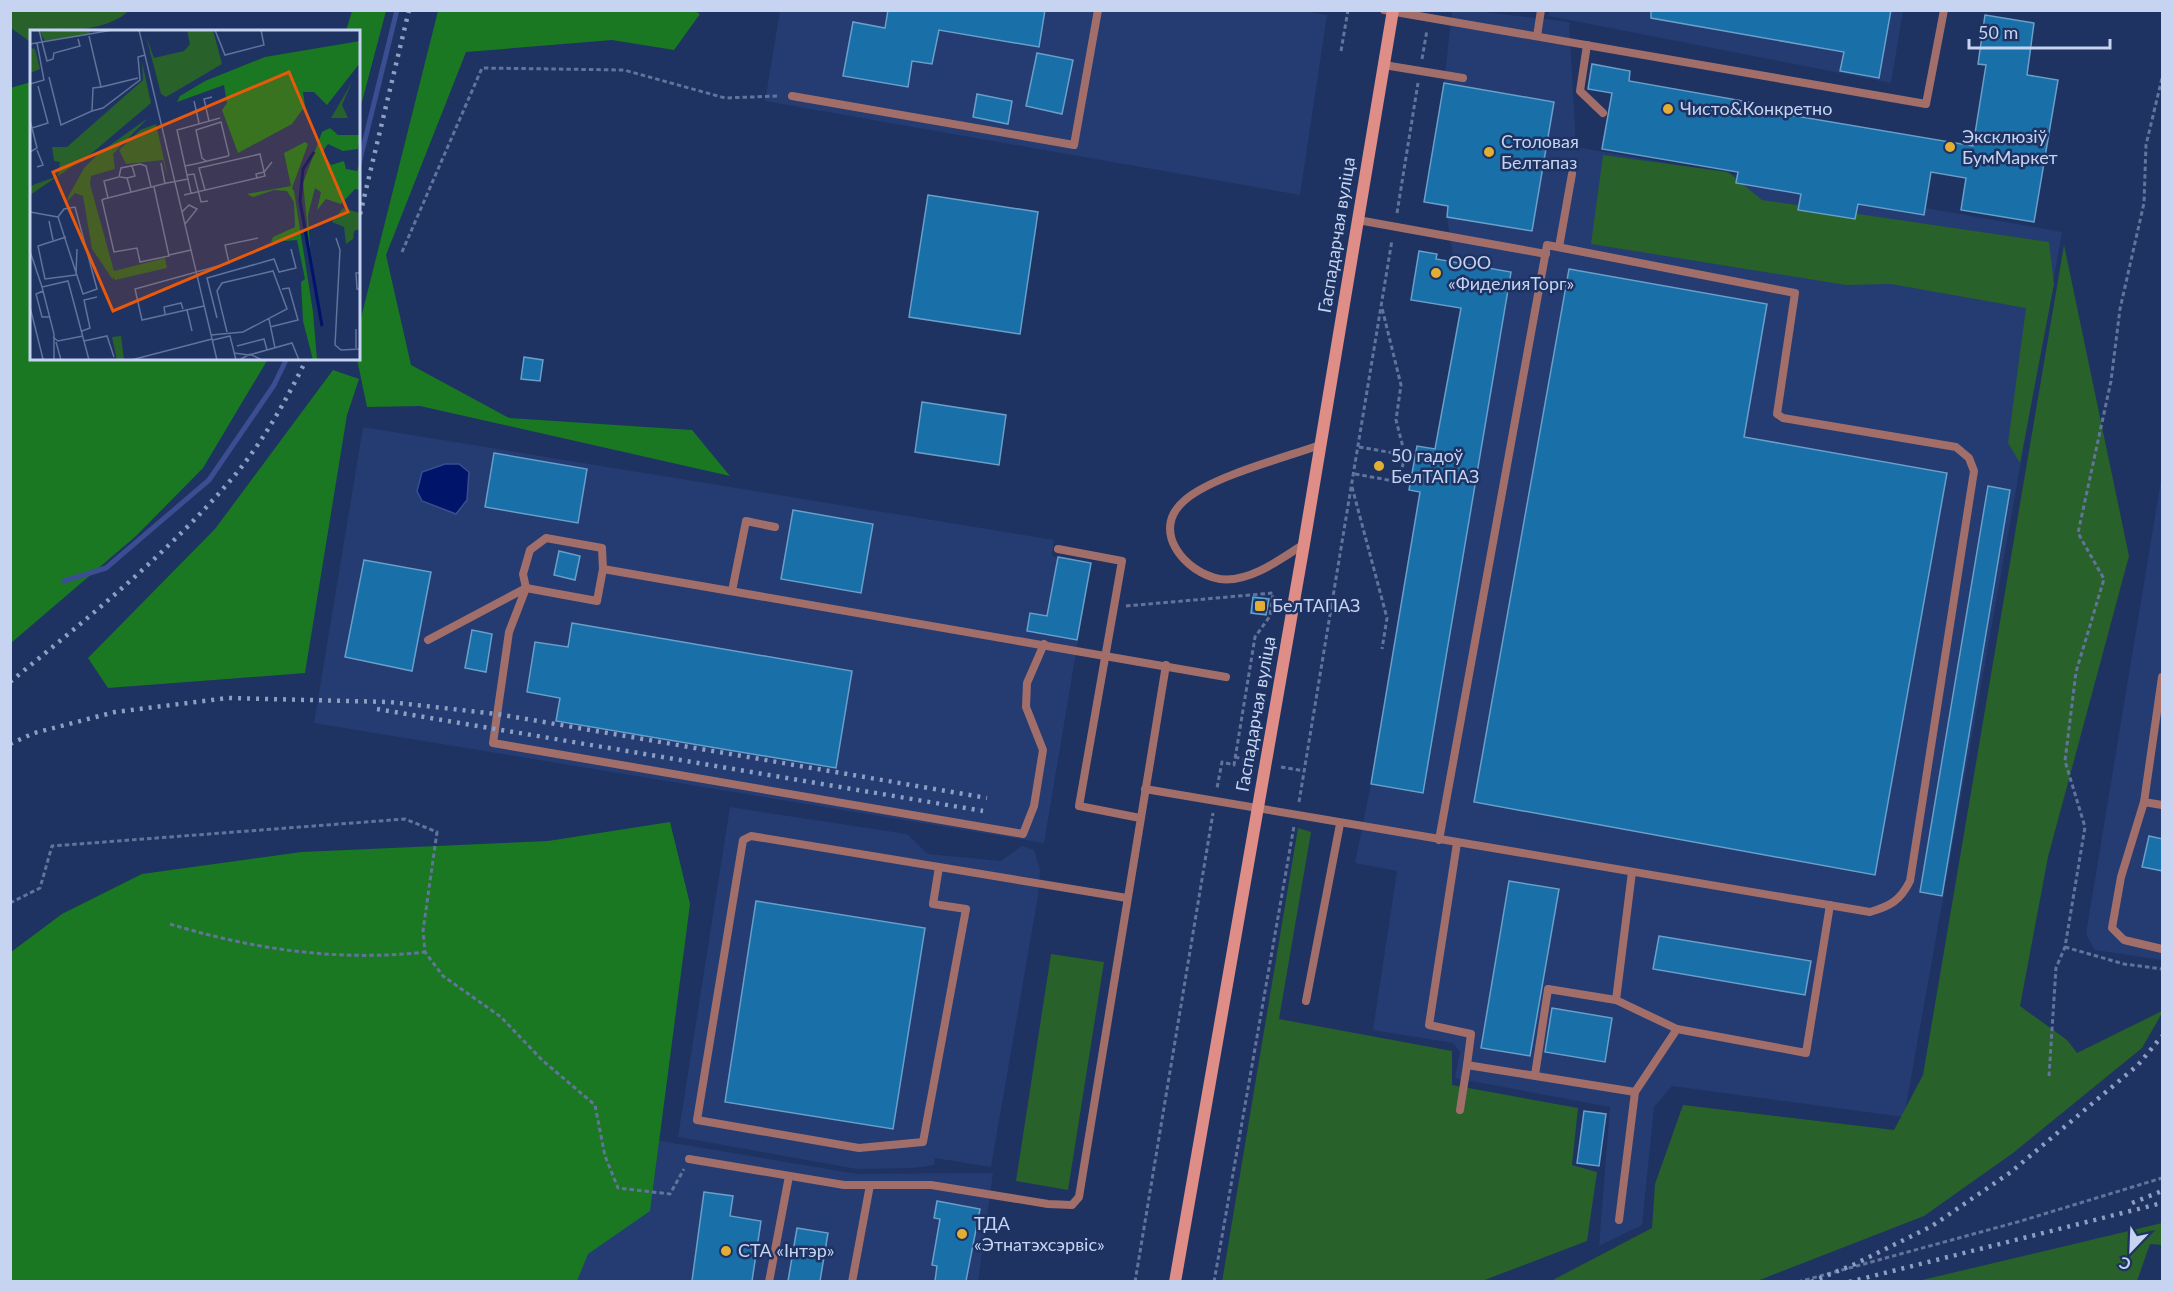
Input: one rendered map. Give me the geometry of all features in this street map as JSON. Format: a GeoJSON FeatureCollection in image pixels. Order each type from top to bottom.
{"type":"FeatureCollection","features":[{"type":"Feature","properties":{"kind":"street","name":"Гаспадарчая вуліца"},"geometry":{"type":"LineString","coordinates":[[1175,1281],[1304,544],[1392,11]]}},
{"type":"Feature","properties":{"kind":"lane"},"geometry":{"type":"LineString","coordinates":[[792,96],[1074,145],[1098,10]]}},
{"type":"Feature","properties":{"kind":"lane"},"geometry":{"type":"LineString","coordinates":[[1384,10],[1926,104],[1944,10]]}},
{"type":"Feature","properties":{"kind":"lane"},"geometry":{"type":"LineString","coordinates":[[1537,36],[1541,10]]}},
{"type":"Feature","properties":{"kind":"lane"},"geometry":{"type":"LineString","coordinates":[[1587,45],[1580,91],[1604,113]]}},
{"type":"Feature","properties":{"kind":"lane"},"geometry":{"type":"LineString","coordinates":[[1384,65],[1463,78]]}},
{"type":"Feature","properties":{"kind":"lane"},"geometry":{"type":"LineString","coordinates":[[1559,247],[1572,174]]}},
{"type":"Feature","properties":{"kind":"lane"},"geometry":{"type":"LineString","coordinates":[[1358,219],[1546,254]]}},
{"type":"Feature","properties":{"kind":"lane"},"geometry":{"type":"LineString","coordinates":[[1145,789],[1340,824],[1870,912],[1888,907],[1902,898],[1910,881],[1974,471],[1968,458],[1956,447],[1783,418],[1777,414],[1795,293],[1547,245],[1439,840]]}},
{"type":"Feature","properties":{"kind":"lane"},"geometry":{"type":"LineString","coordinates":[[1304,544],[1279,561],[1250,574],[1222,579],[1196,571],[1179,556],[1170,537],[1172,518],[1184,501],[1206,488],[1239,472],[1320,445]]}},
{"type":"Feature","properties":{"kind":"lane"},"geometry":{"type":"LineString","coordinates":[[732,591],[746,521],[775,527]]}},
{"type":"Feature","properties":{"kind":"lane"},"geometry":{"type":"LineString","coordinates":[[428,640],[526,588],[597,601],[603,569],[602,548],[546,538],[530,550],[523,574],[526,588],[509,632],[493,743],[1023,834],[1034,806],[1043,750],[1026,707],[1027,682],[1044,644]]}},
{"type":"Feature","properties":{"kind":"lane"},"geometry":{"type":"LineString","coordinates":[[1058,549],[1122,561],[1079,806],[1140,818]]}},
{"type":"Feature","properties":{"kind":"lane"},"geometry":{"type":"LineString","coordinates":[[603,569],[1226,677]]}},
{"type":"Feature","properties":{"kind":"lane"},"geometry":{"type":"LineString","coordinates":[[689,1159],[844,1185],[931,1185],[1048,1204],[1072,1205],[1079,1197],[1166,665]]}},
{"type":"Feature","properties":{"kind":"lane"},"geometry":{"type":"LineString","coordinates":[[2163,677],[2145,802],[2121,877],[2112,928],[2124,940],[2163,949]]}},
{"type":"Feature","properties":{"kind":"lane"},"geometry":{"type":"LineString","coordinates":[[2145,802],[2163,805]]}},
{"type":"Feature","properties":{"kind":"lane"},"geometry":{"type":"LineString","coordinates":[[1306,1001],[1340,824]]}},
{"type":"Feature","properties":{"kind":"lane"},"geometry":{"type":"LineString","coordinates":[[939,867],[933,904],[966,909],[923,1142],[859,1148],[697,1120],[742,840],[751,836],[939,867],[1127,898]]}},
{"type":"Feature","properties":{"kind":"lane"},"geometry":{"type":"LineString","coordinates":[[1457,843],[1429,1025],[1471,1034],[1460,1110]]}},
{"type":"Feature","properties":{"kind":"lane"},"geometry":{"type":"LineString","coordinates":[[1616,1000],[1632,872]]}},
{"type":"Feature","properties":{"kind":"lane"},"geometry":{"type":"LineString","coordinates":[[1535,1075],[1548,990],[1616,1000],[1677,1029],[1806,1053],[1830,904]]}},
{"type":"Feature","properties":{"kind":"lane"},"geometry":{"type":"LineString","coordinates":[[1619,1220],[1635,1092],[1677,1029]]}},
{"type":"Feature","properties":{"kind":"lane"},"geometry":{"type":"LineString","coordinates":[[1467,1065],[1635,1092]]}},
{"type":"Feature","properties":{"kind":"lane"},"geometry":{"type":"LineString","coordinates":[[769,1281],[789,1176]]}},
{"type":"Feature","properties":{"kind":"lane"},"geometry":{"type":"LineString","coordinates":[[852,1281],[870,1185]]}},
{"type":"Feature","properties":{"kind":"path"},"geometry":{"type":"LineString","coordinates":[[1341,51],[1348,10]]}},
{"type":"Feature","properties":{"kind":"path"},"geometry":{"type":"LineString","coordinates":[[1214,1281],[1332,604],[1429,17]]}},
{"type":"Feature","properties":{"kind":"path"},"geometry":{"type":"LineString","coordinates":[[402,252],[482,68],[624,70],[724,98],[792,96]]}},
{"type":"Feature","properties":{"kind":"path"},"geometry":{"type":"LineString","coordinates":[[2049,1076],[2056,968],[2065,947],[2085,827],[2065,761],[2076,672],[2104,579],[2078,533],[2111,381],[2120,309],[2144,203],[2146,145],[2163,78]]}},
{"type":"Feature","properties":{"kind":"path"},"geometry":{"type":"LineString","coordinates":[[1354,474],[1399,482],[1405,455],[1396,420],[1401,385],[1382,306]]}},
{"type":"Feature","properties":{"kind":"path"},"geometry":{"type":"LineString","coordinates":[[1358,447],[1405,455]]}},
{"type":"Feature","properties":{"kind":"path"},"geometry":{"type":"LineString","coordinates":[[1352,485],[1387,618],[1382,649]]}},
{"type":"Feature","properties":{"kind":"path"},"geometry":{"type":"LineString","coordinates":[[1115,607],[1273,593],[1270,616],[1255,637],[1234,765],[1222,762],[1135,1281]]}},
{"type":"Feature","properties":{"kind":"path"},"geometry":{"type":"LineString","coordinates":[[1313,600],[1332,604]]}},
{"type":"Feature","properties":{"kind":"path"},"geometry":{"type":"LineString","coordinates":[[10,903],[40,888],[52,846],[405,819],[437,832],[423,931],[424,952],[443,976],[501,1017],[542,1060],[595,1105],[605,1156],[618,1188],[670,1194],[689,1159]]}},
{"type":"Feature","properties":{"kind":"path"},"geometry":{"type":"LineString","coordinates":[[170,924],[223,940],[295,951],[379,957],[424,952]]}},
{"type":"Feature","properties":{"kind":"path"},"geometry":{"type":"LineString","coordinates":[[2065,947],[2124,964],[2163,969]]}},
{"type":"Feature","properties":{"kind":"path"},"geometry":{"type":"LineString","coordinates":[[1798,1281],[2021,1221],[2163,1178]]}},
{"type":"Feature","properties":{"kind":"shaded area"},"geometry":{"type":"Polygon","coordinates":[[[1296,10],[1327,15],[1300,195],[765,101],[780,11],[1296,10]]]}},
{"type":"Feature","properties":{"kind":"shaded area"},"geometry":{"type":"Polygon","coordinates":[[[1550,10],[1903,11],[1891,83],[1549,16],[1550,10]]]}},
{"type":"Feature","properties":{"kind":"shaded area","name":"БелТАПАЗ"},"geometry":{"type":"Polygon","coordinates":[[[1452,11],[1476,11],[1569,22],[1576,147],[2062,232],[1904,1117],[1672,1086],[1654,1107],[1642,1225],[1599,1246],[1610,1107],[1455,1078],[1460,1052],[1453,1043],[1373,1030],[1397,871],[1355,863],[1371,784],[1420,492],[1409,490],[1417,446],[1435,449],[1461,308],[1447,217],[1448,206],[1424,202],[1444,83],[1452,11]]]}},
{"type":"Feature","properties":{"kind":"shaded area"},"geometry":{"type":"Polygon","coordinates":[[[363,427],[1054,540],[1052,556],[1091,563],[1044,843],[314,723],[363,427]]]}},
{"type":"Feature","properties":{"kind":"shaded area"},"geometry":{"type":"Polygon","coordinates":[[[445,464],[459,464],[469,472],[467,500],[456,514],[422,501],[417,491],[422,472],[445,464]]]}},
{"type":"Feature","properties":{"kind":"shaded area"},"geometry":{"type":"Polygon","coordinates":[[[2162,474],[2162,960],[2095,950],[2086,934],[2162,474]]]}},
{"type":"Feature","properties":{"kind":"shaded area"},"geometry":{"type":"Polygon","coordinates":[[[730,807],[907,834],[928,854],[1001,861],[1022,846],[1034,850],[1040,870],[1038,896],[991,1167],[935,1158],[934,1165],[914,1168],[857,1169],[678,1137],[730,807]]]}},
{"type":"Feature","properties":{"kind":"shaded area"},"geometry":{"type":"Polygon","coordinates":[[[649,1139],[857,1174],[993,1173],[978,1281],[574,1282],[581,1249],[649,1139]]]}},
{"type":"Feature","properties":{"kind":"green space"},"geometry":{"type":"Polygon","coordinates":[[[11,10],[128,10],[120,18],[109,23],[83,29],[30,30],[30,41],[11,28],[11,10]]]}},
{"type":"Feature","properties":{"kind":"green space"},"geometry":{"type":"Polygon","coordinates":[[[693,10],[700,14],[674,50],[612,40],[466,52],[386,255],[411,365],[509,418],[692,430],[730,476],[420,406],[367,407],[357,360],[360,360],[360,322],[438,11],[693,10]]]}},
{"type":"Feature","properties":{"kind":"green space"},"geometry":{"type":"Polygon","coordinates":[[[352,11],[386,11],[360,109],[360,30],[346,30],[352,11]]]}},
{"type":"Feature","properties":{"kind":"green space"},"geometry":{"type":"Polygon","coordinates":[[[30,82],[30,360],[267,360],[203,468],[136,536],[11,643],[10,88],[30,82]]]}},
{"type":"Feature","properties":{"kind":"green space"},"geometry":{"type":"Polygon","coordinates":[[[1603,155],[1728,172],[1762,200],[2049,242],[2054,284],[2020,463],[2008,443],[2026,308],[1891,284],[1846,285],[1591,244],[1603,155]]]}},
{"type":"Feature","properties":{"kind":"green space"},"geometry":{"type":"Polygon","coordinates":[[[2064,245],[2129,556],[2048,857],[2020,1006],[2067,1040],[2077,1053],[2162,1011],[2162,1013],[2142,1048],[2013,1153],[1924,1216],[1757,1281],[1551,1281],[1652,1228],[1655,1184],[1683,1105],[1894,1130],[1923,1075],[2064,245]]]}},
{"type":"Feature","properties":{"kind":"green space"},"geometry":{"type":"Polygon","coordinates":[[[333,370],[359,379],[347,415],[305,673],[108,688],[88,658],[215,529],[333,370]]]}},
{"type":"Feature","properties":{"kind":"green space"},"geometry":{"type":"Polygon","coordinates":[[[670,822],[690,904],[650,1211],[588,1254],[577,1281],[11,1281],[11,952],[62,914],[142,874],[302,852],[548,841],[670,822]]]}},
{"type":"Feature","properties":{"kind":"green space"},"geometry":{"type":"Polygon","coordinates":[[[1298,828],[1311,832],[1279,1019],[1452,1051],[1452,1085],[1578,1108],[1572,1165],[1597,1172],[1587,1241],[1482,1281],[1222,1282],[1298,828]]]}},
{"type":"Feature","properties":{"kind":"green space"},"geometry":{"type":"Polygon","coordinates":[[[1051,954],[1104,962],[1068,1190],[1016,1181],[1051,954]]]}},
{"type":"Feature","properties":{"kind":"green space"},"geometry":{"type":"Polygon","coordinates":[[[2162,1223],[2162,1245],[2150,1244],[2137,1281],[1918,1281],[2162,1223]]]}},
{"type":"Feature","properties":{"kind":"building"},"geometry":{"type":"Polygon","coordinates":[[[888,10],[1045,10],[1039,47],[939,30],[932,64],[912,61],[908,87],[843,76],[853,22],[885,28],[888,10]]]}},
{"type":"Feature","properties":{"kind":"building"},"geometry":{"type":"Polygon","coordinates":[[[1651,10],[1891,10],[1879,78],[1840,71],[1844,52],[1651,18],[1651,10]]]}},
{"type":"Feature","properties":{"kind":"building"},"geometry":{"type":"Polygon","coordinates":[[[1985,15],[2034,23],[2027,75],[2058,80],[2034,222],[1961,210],[1966,178],[1931,172],[1924,215],[1858,204],[1855,219],[1798,210],[1801,194],[1736,183],[1738,172],[1602,149],[1612,93],[1588,89],[1592,64],[1630,71],[1629,81],[1749,102],[1748,108],[1973,146],[1986,65],[1978,64],[1985,15]]]}},
{"type":"Feature","properties":{"kind":"building"},"geometry":{"type":"Polygon","coordinates":[[[1037,53],[1073,60],[1062,114],[1026,106],[1037,53]]]}},
{"type":"Feature","properties":{"kind":"building","name":"Столовая Белтапаз"},"geometry":{"type":"Polygon","coordinates":[[[1444,83],[1554,102],[1532,231],[1447,217],[1448,206],[1424,202],[1444,83]]]}},
{"type":"Feature","properties":{"kind":"building"},"geometry":{"type":"Polygon","coordinates":[[[977,94],[1012,101],[1008,124],[973,117],[977,94]]]}},
{"type":"Feature","properties":{"kind":"building"},"geometry":{"type":"Polygon","coordinates":[[[928,195],[1038,212],[1020,334],[909,317],[928,195]]]}},
{"type":"Feature","properties":{"kind":"building"},"geometry":{"type":"Polygon","coordinates":[[[1419,251],[1437,254],[1436,259],[1511,272],[1423,793],[1371,784],[1420,492],[1409,490],[1417,446],[1435,449],[1461,308],[1411,300],[1419,251]]]}},
{"type":"Feature","properties":{"kind":"building"},"geometry":{"type":"Polygon","coordinates":[[[1569,269],[1767,304],[1744,437],[1947,473],[1875,875],[1474,802],[1569,269]]]}},
{"type":"Feature","properties":{"kind":"building"},"geometry":{"type":"Polygon","coordinates":[[[524,357],[543,360],[540,381],[521,379],[524,357]]]}},
{"type":"Feature","properties":{"kind":"building"},"geometry":{"type":"Polygon","coordinates":[[[922,402],[1006,415],[999,465],[915,452],[922,402]]]}},
{"type":"Feature","properties":{"kind":"building"},"geometry":{"type":"Polygon","coordinates":[[[494,453],[587,469],[578,523],[485,507],[494,453]]]}},
{"type":"Feature","properties":{"kind":"building"},"geometry":{"type":"Polygon","coordinates":[[[1988,486],[2010,490],[1942,896],[1920,892],[1988,486]]]}},
{"type":"Feature","properties":{"kind":"building"},"geometry":{"type":"Polygon","coordinates":[[[793,510],[873,524],[861,593],[781,579],[793,510]]]}},
{"type":"Feature","properties":{"kind":"building"},"geometry":{"type":"Polygon","coordinates":[[[559,551],[580,556],[575,580],[554,575],[559,551]]]}},
{"type":"Feature","properties":{"kind":"building"},"geometry":{"type":"Polygon","coordinates":[[[1058,557],[1091,563],[1077,640],[1027,631],[1030,613],[1047,616],[1058,557]]]}},
{"type":"Feature","properties":{"kind":"building"},"geometry":{"type":"Polygon","coordinates":[[[364,560],[431,572],[412,671],[345,657],[364,560]]]}},
{"type":"Feature","properties":{"kind":"building"},"geometry":{"type":"Polygon","coordinates":[[[1253,597],[1269,599],[1266,615],[1251,613],[1253,597]]]}},
{"type":"Feature","properties":{"kind":"building"},"geometry":{"type":"Polygon","coordinates":[[[572,623],[852,671],[836,768],[556,721],[560,698],[527,692],[535,642],[568,647],[572,623]]]}},
{"type":"Feature","properties":{"kind":"building"},"geometry":{"type":"Polygon","coordinates":[[[472,630],[492,634],[486,672],[465,668],[472,630]]]}},
{"type":"Feature","properties":{"kind":"building"},"geometry":{"type":"Polygon","coordinates":[[[2149,836],[2163,839],[2163,871],[2142,867],[2149,836]]]}},
{"type":"Feature","properties":{"kind":"building"},"geometry":{"type":"Polygon","coordinates":[[[1509,881],[1559,889],[1530,1056],[1481,1048],[1509,881]]]}},
{"type":"Feature","properties":{"kind":"building"},"geometry":{"type":"Polygon","coordinates":[[[756,901],[925,928],[893,1129],[725,1102],[756,901]]]}},
{"type":"Feature","properties":{"kind":"building"},"geometry":{"type":"Polygon","coordinates":[[[1659,936],[1811,961],[1805,995],[1653,969],[1659,936]]]}},
{"type":"Feature","properties":{"kind":"building"},"geometry":{"type":"Polygon","coordinates":[[[1552,1008],[1612,1018],[1605,1062],[1545,1052],[1552,1008]]]}},
{"type":"Feature","properties":{"kind":"building"},"geometry":{"type":"Polygon","coordinates":[[[1584,1111],[1606,1114],[1599,1166],[1577,1163],[1584,1111]]]}},
{"type":"Feature","properties":{"kind":"building","name":"СТА «Інтэр»"},"geometry":{"type":"Polygon","coordinates":[[[704,1192],[733,1196],[730,1216],[761,1221],[752,1281],[692,1281],[704,1192]]]}},
{"type":"Feature","properties":{"kind":"building","name":"ТДА «Этнатэхсэрвіс»"},"geometry":{"type":"Polygon","coordinates":[[[937,1201],[980,1209],[966,1281],[935,1281],[937,1266],[932,1265],[940,1219],[934,1218],[937,1201]]]}},
{"type":"Feature","properties":{"kind":"building"},"geometry":{"type":"Polygon","coordinates":[[[797,1228],[828,1233],[820,1281],[788,1281],[797,1228]]]}},
{"type":"Feature","properties":{"kind":"waterway"},"geometry":{"type":"LineString","coordinates":[[360,160],[397,10]]}},
{"type":"Feature","properties":{"kind":"waterway"},"geometry":{"type":"LineString","coordinates":[[64,581],[106,568],[209,480],[274,385],[286,360]]}},
{"type":"Feature","properties":{"kind":"railway"},"geometry":{"type":"LineString","coordinates":[[360,215],[409,10]]}},
{"type":"Feature","properties":{"kind":"railway"},"geometry":{"type":"LineString","coordinates":[[10,682],[156,558],[210,504],[246,462],[283,404],[306,360]]}},
{"type":"Feature","properties":{"kind":"railway"},"geometry":{"type":"LineString","coordinates":[[10,744],[34,733],[115,712],[228,698],[390,702],[497,714],[987,798]]}},
{"type":"Feature","properties":{"kind":"railway"},"geometry":{"type":"LineString","coordinates":[[377,709],[983,811]]}},
{"type":"Feature","properties":{"kind":"railway"},"geometry":{"type":"LineString","coordinates":[[1811,1282],[1855,1264],[1932,1226],[2011,1172],[2138,1065],[2162,1036]]}},
{"type":"Feature","properties":{"kind":"railway"},"geometry":{"type":"LineString","coordinates":[[2132,1203],[2162,1191]]}},
{"type":"Feature","properties":{"kind":"railway"},"geometry":{"type":"LineString","coordinates":[[1849,1282],[2162,1203]]}},
{"type":"Feature","properties":{"kind":"place","name":"Чисто&Конкретно"},"geometry":{"type":"Point","coordinates":[1668,109]}},
{"type":"Feature","properties":{"kind":"place","name":"Эксклюзіў БумМаркет"},"geometry":{"type":"Point","coordinates":[1950,147]}},
{"type":"Feature","properties":{"kind":"place","name":"Столовая Белтапаз"},"geometry":{"type":"Point","coordinates":[1489,152]}},
{"type":"Feature","properties":{"kind":"place","name":"ООО «ФиделияТорг»"},"geometry":{"type":"Point","coordinates":[1436,273]}},
{"type":"Feature","properties":{"kind":"place","name":"50 гадоў БелТАПАЗ"},"geometry":{"type":"Point","coordinates":[1379,466]}},
{"type":"Feature","properties":{"kind":"place","name":"БелТАПАЗ"},"geometry":{"type":"Point","coordinates":[1260,606]}},
{"type":"Feature","properties":{"kind":"place","name":"ТДА «Этнатэхсэрвіс»"},"geometry":{"type":"Point","coordinates":[962,1234]}},
{"type":"Feature","properties":{"kind":"place","name":"СТА «Інтэр»"},"geometry":{"type":"Point","coordinates":[726,1251]}}]}
